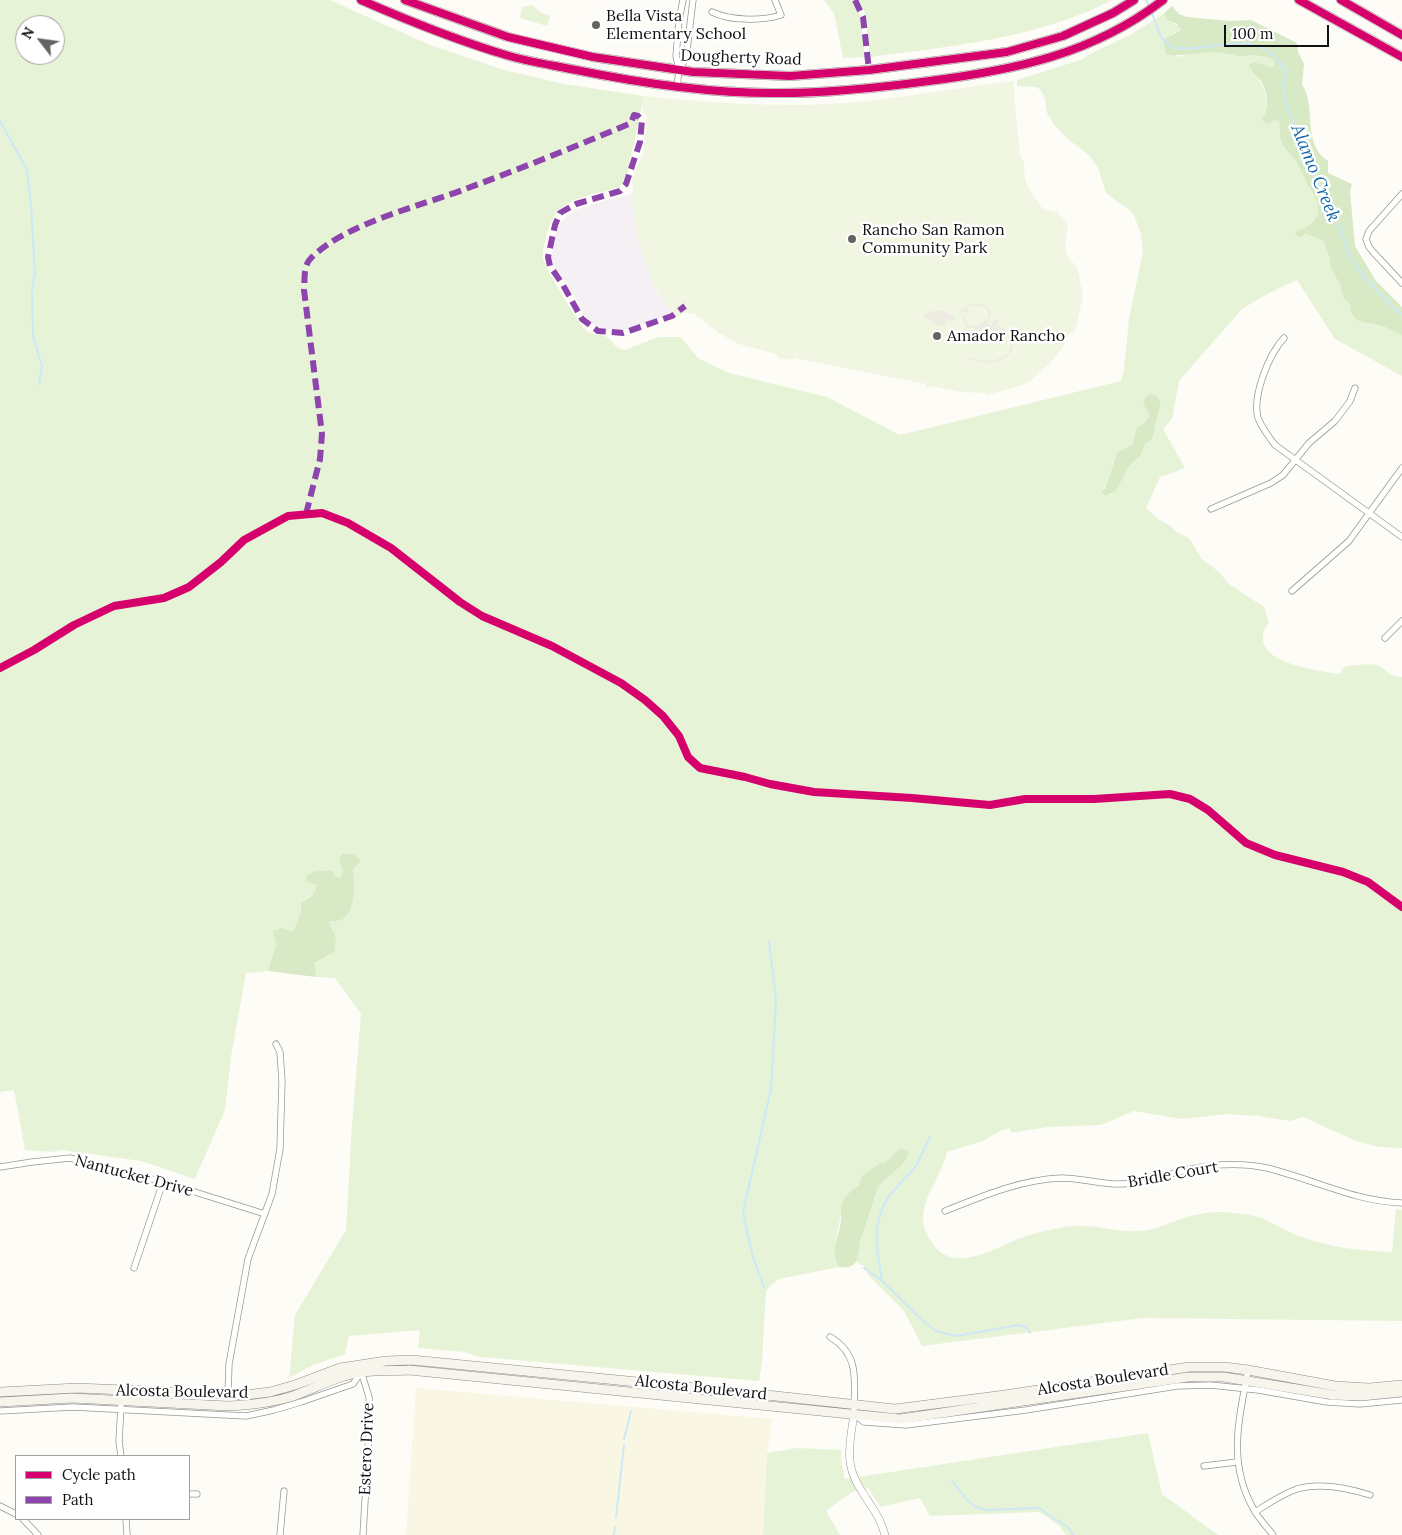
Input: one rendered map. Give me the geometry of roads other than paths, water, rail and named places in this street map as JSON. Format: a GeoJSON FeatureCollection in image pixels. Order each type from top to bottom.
{"type":"FeatureCollection","features":[{"type":"Feature","properties":{"kind":"main road","name":"Dougherty Road"},"geometry":{"type":"LineString","coordinates":[[361,0],[434,30],[525,60],[612,78],[677,87],[722,92],[772,93],[881,88],[969,76],[1037,62],[1096,40],[1131,22],[1163,0]]}},
{"type":"Feature","properties":{"kind":"main road","name":"Dougherty Road"},"geometry":{"type":"LineString","coordinates":[[405,0],[500,34],[550,48],[593,57],[679,70],[790,76],[869,70],[1007,52],[1063,36],[1090,25],[1134,0]]}},
{"type":"Feature","properties":{"kind":"main road"},"geometry":{"type":"LineString","coordinates":[[1299,0],[1402,57]]}},
{"type":"Feature","properties":{"kind":"main road"},"geometry":{"type":"LineString","coordinates":[[1341,0],[1402,35]]}},
{"type":"Feature","properties":{"kind":"main road","name":"Alcosta Boulevard"},"geometry":{"type":"LineString","coordinates":[[0,1402],[72,1398],[228,1406],[272,1402],[360,1368],[386,1361],[412,1360],[854,1403],[896,1409],[1005,1395],[1189,1367],[1224,1367],[1248,1370],[1335,1386],[1369,1388],[1402,1385]]}},
{"type":"Feature","properties":{"kind":"main road","name":"Alcosta Boulevard"},"geometry":{"type":"LineString","coordinates":[[0,1392],[77,1388],[122,1400],[245,1395],[270,1392],[295,1385],[340,1368],[360,1368],[409,1370],[900,1418],[1188,1377],[1224,1377],[1245,1384],[1333,1395],[1361,1396],[1402,1392]]}},
{"type":"Feature","properties":{"kind":"main road"},"geometry":{"type":"LineString","coordinates":[[228,1395],[228,1406]]}},
{"type":"Feature","properties":{"kind":"street"},"geometry":{"type":"LineString","coordinates":[[677,87],[679,70],[676,56],[683,0]]}},
{"type":"Feature","properties":{"kind":"street"},"geometry":{"type":"LineString","coordinates":[[679,70],[686,58],[693,0]]}},
{"type":"Feature","properties":{"kind":"street"},"geometry":{"type":"LineString","coordinates":[[712,12],[727,18],[774,17],[781,15],[774,0]]}},
{"type":"Feature","properties":{"kind":"street"},"geometry":{"type":"LineString","coordinates":[[1402,194],[1368,231],[1366,240],[1368,248],[1402,282]]}},
{"type":"Feature","properties":{"kind":"street"},"geometry":{"type":"LineString","coordinates":[[1284,338],[1277,346],[1260,383],[1257,399],[1258,417],[1264,432],[1274,445],[1402,537]]}},
{"type":"Feature","properties":{"kind":"street"},"geometry":{"type":"LineString","coordinates":[[1211,509],[1271,483],[1283,475],[1309,443],[1335,421],[1350,401],[1355,388]]}},
{"type":"Feature","properties":{"kind":"street"},"geometry":{"type":"LineString","coordinates":[[1292,591],[1348,541],[1370,514],[1402,468]]}},
{"type":"Feature","properties":{"kind":"street"},"geometry":{"type":"LineString","coordinates":[[1385,638],[1402,621]]}},
{"type":"Feature","properties":{"kind":"street"},"geometry":{"type":"LineString","coordinates":[[228,1395],[229,1364],[248,1259],[272,1194],[280,1149],[282,1081],[280,1052],[276,1044]]}},
{"type":"Feature","properties":{"kind":"street","name":"Nantucket Drive"},"geometry":{"type":"LineString","coordinates":[[0,1167],[70,1158],[163,1182],[265,1214]]}},
{"type":"Feature","properties":{"kind":"street","name":"Bridle Court"},"geometry":{"type":"LineString","coordinates":[[945,1212],[997,1190],[1030,1181],[1063,1178],[1101,1183],[1129,1184],[1189,1169],[1224,1166],[1266,1168],[1371,1200],[1402,1203]]}},
{"type":"Feature","properties":{"kind":"street"},"geometry":{"type":"LineString","coordinates":[[134,1268],[163,1182]]}},
{"type":"Feature","properties":{"kind":"street"},"geometry":{"type":"LineString","coordinates":[[830,1337],[840,1343],[854,1366],[854,1414],[850,1461],[864,1497],[879,1518],[885,1535]]}},
{"type":"Feature","properties":{"kind":"street","name":"Alcosta Boulevard"},"geometry":{"type":"LineString","coordinates":[[0,1411],[73,1406],[122,1400],[246,1416],[301,1402],[353,1384],[360,1368]]}},
{"type":"Feature","properties":{"kind":"street","name":"Estero Drive"},"geometry":{"type":"LineString","coordinates":[[360,1368],[369,1397],[370,1417],[363,1535]]}},
{"type":"Feature","properties":{"kind":"street"},"geometry":{"type":"LineString","coordinates":[[1248,1370],[1239,1418],[1237,1462],[1243,1487],[1254,1512],[1273,1535]]}},
{"type":"Feature","properties":{"kind":"street","name":"Alcosta Boulevard"},"geometry":{"type":"LineString","coordinates":[[1245,1384],[1327,1402],[1360,1404],[1402,1400]]}},
{"type":"Feature","properties":{"kind":"street"},"geometry":{"type":"LineString","coordinates":[[121,1455],[119,1441],[122,1400]]}},
{"type":"Feature","properties":{"kind":"street"},"geometry":{"type":"LineString","coordinates":[[1204,1466],[1237,1462]]}},
{"type":"Feature","properties":{"kind":"street"},"geometry":{"type":"LineString","coordinates":[[1254,1512],[1294,1490],[1308,1487],[1352,1489],[1370,1496]]}},
{"type":"Feature","properties":{"kind":"street"},"geometry":{"type":"LineString","coordinates":[[280,1535],[284,1492]]}},
{"type":"Feature","properties":{"kind":"street"},"geometry":{"type":"LineString","coordinates":[[190,1494],[196,1494]]}},
{"type":"Feature","properties":{"kind":"street"},"geometry":{"type":"LineString","coordinates":[[0,1506],[15,1514]]}},
{"type":"Feature","properties":{"kind":"street"},"geometry":{"type":"LineString","coordinates":[[24,1520],[38,1535]]}},
{"type":"Feature","properties":{"kind":"street"},"geometry":{"type":"LineString","coordinates":[[126,1520],[127,1535]]}},
{"type":"Feature","properties":{"kind":"waterway","name":"Alamo Creek"},"geometry":{"type":"LineString","coordinates":[[1146,0],[1149,7]]}},
{"type":"Feature","properties":{"kind":"waterway","name":"Alamo Creek"},"geometry":{"type":"LineString","coordinates":[[1151,11],[1161,37],[1172,48],[1246,44],[1257,46],[1277,59],[1286,71],[1283,88],[1301,149],[1337,221],[1351,258],[1363,276],[1402,314]]}},
{"type":"Feature","properties":{"kind":"waterway"},"geometry":{"type":"LineString","coordinates":[[0,121],[27,170],[35,274],[32,289],[33,336],[42,366],[39,384]]}},
{"type":"Feature","properties":{"kind":"waterway"},"geometry":{"type":"LineString","coordinates":[[764,1287],[753,1257],[743,1212],[771,1089],[776,1001],[769,942]]}},
{"type":"Feature","properties":{"kind":"waterway"},"geometry":{"type":"LineString","coordinates":[[930,1137],[916,1166],[889,1196],[881,1211],[877,1228],[877,1249],[882,1281],[924,1322],[936,1331],[956,1336],[1019,1325],[1026,1327],[1030,1333]]}},
{"type":"Feature","properties":{"kind":"waterway"},"geometry":{"type":"LineString","coordinates":[[864,1268],[882,1281]]}},
{"type":"Feature","properties":{"kind":"waterway"},"geometry":{"type":"LineString","coordinates":[[624,1439],[631,1411]]}},
{"type":"Feature","properties":{"kind":"waterway"},"geometry":{"type":"LineString","coordinates":[[616,1517],[624,1445]]}},
{"type":"Feature","properties":{"kind":"waterway"},"geometry":{"type":"LineString","coordinates":[[952,1481],[968,1501],[976,1507],[986,1510],[1039,1508],[1069,1528],[1073,1535]]}},
{"type":"Feature","properties":{"kind":"waterway"},"geometry":{"type":"LineString","coordinates":[[614,1535],[615,1527]]}},
{"type":"Feature","properties":{"kind":"place","name":"Bella Vista Elementary School"},"geometry":{"type":"Point","coordinates":[596,25]}},
{"type":"Feature","properties":{"kind":"place","name":"Rancho San Ramon Community Park"},"geometry":{"type":"Point","coordinates":[852,239]}},
{"type":"Feature","properties":{"kind":"place","name":"Amador Rancho"},"geometry":{"type":"Point","coordinates":[937,336]}}]}
